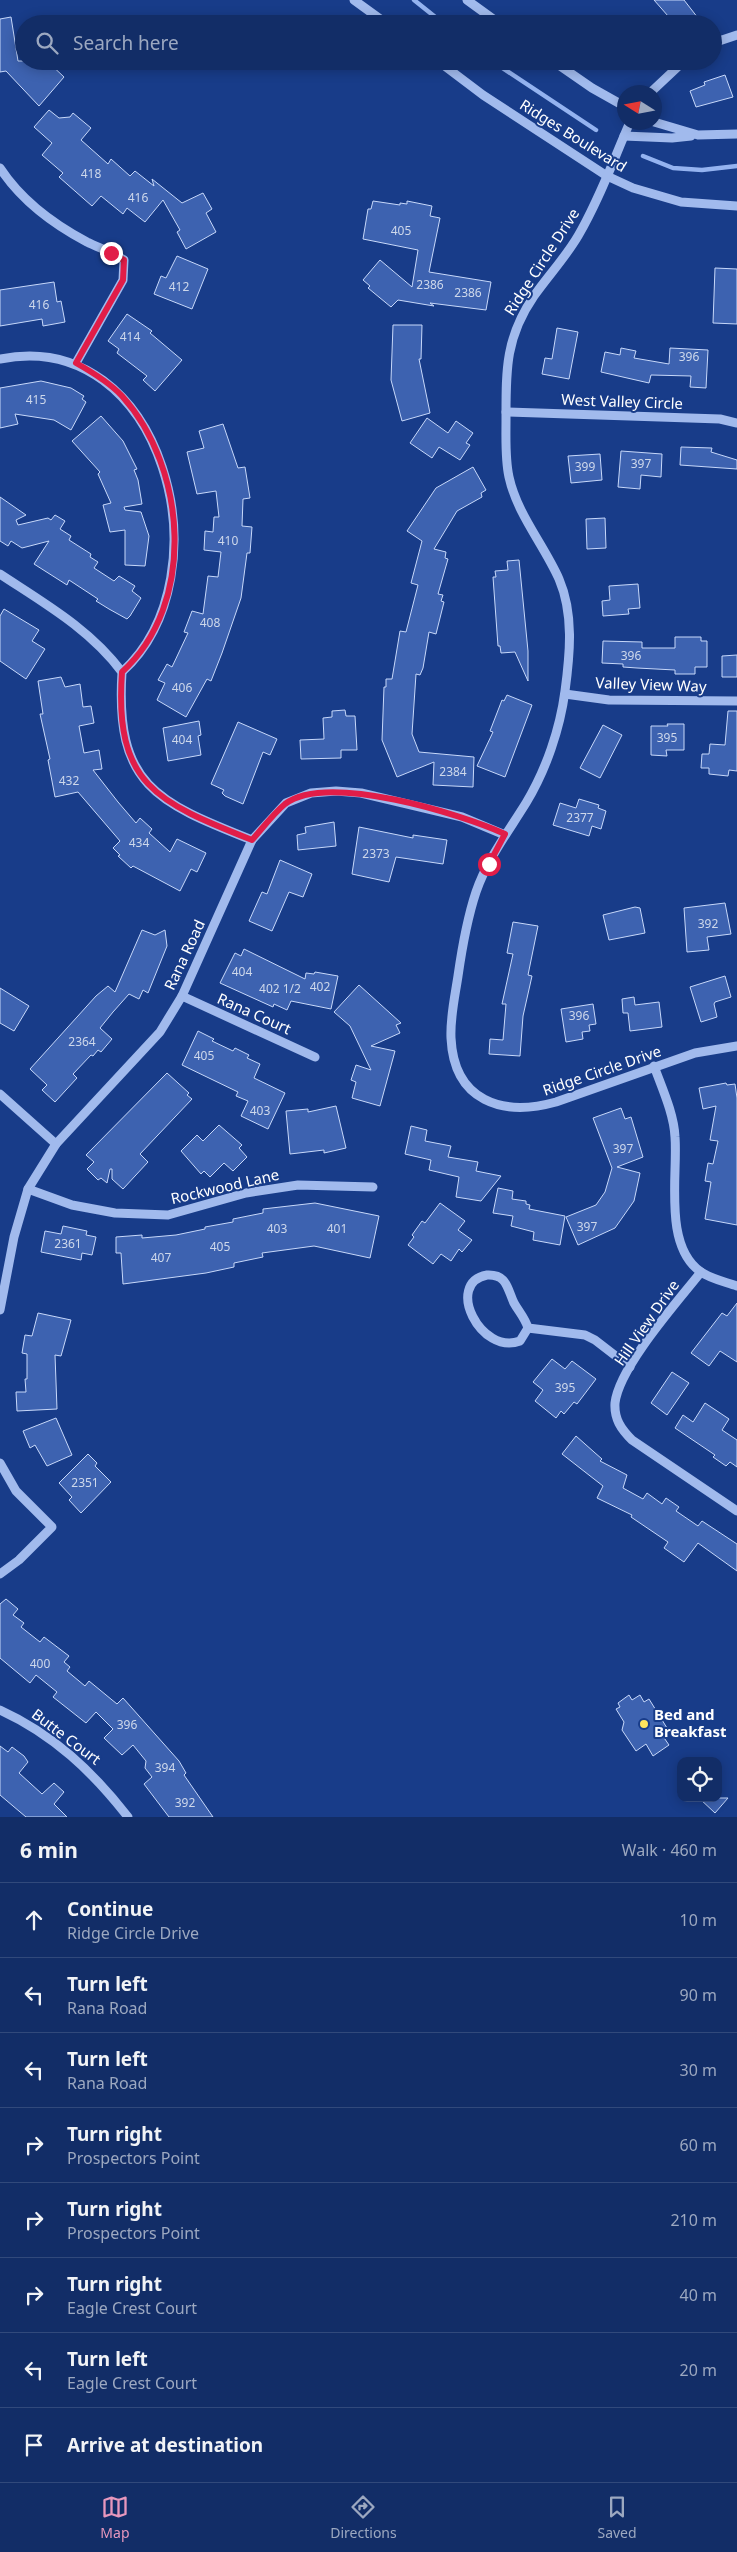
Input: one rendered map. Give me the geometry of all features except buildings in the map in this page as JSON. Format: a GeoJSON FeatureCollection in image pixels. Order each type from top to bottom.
{"type":"FeatureCollection","features":[{"type":"Feature","properties":{"kind":"street"},"geometry":{"type":"LineString","coordinates":[[354,0],[375,15]]}},
{"type":"Feature","properties":{"kind":"street"},"geometry":{"type":"LineString","coordinates":[[467,0],[488,15]]}},
{"type":"Feature","properties":{"kind":"street"},"geometry":{"type":"LineString","coordinates":[[722,40],[737,35]]}},
{"type":"Feature","properties":{"kind":"street","name":"Ridges Boulevard"},"geometry":{"type":"LineString","coordinates":[[450,70],[483,95],[607,176],[634,188],[681,202],[737,206]]}},
{"type":"Feature","properties":{"kind":"street"},"geometry":{"type":"LineString","coordinates":[[566,70],[617,102]]}},
{"type":"Feature","properties":{"kind":"street"},"geometry":{"type":"LineString","coordinates":[[658,85],[674,70]]}},
{"type":"Feature","properties":{"kind":"street"},"geometry":{"type":"LineString","coordinates":[[662,124],[698,135]]}},
{"type":"Feature","properties":{"kind":"street","name":"Ridge Circle Drive"},"geometry":{"type":"LineString","coordinates":[[627,130],[607,176],[577,237],[534,296],[515,330],[507,364],[506,449],[514,491],[520,507],[559,578],[566,600],[570,643],[564,694],[543,769],[526,802],[505,834],[476,892],[463,944],[451,1022],[454,1056],[462,1078],[476,1095],[487,1102],[517,1109],[538,1107],[556,1102],[695,1053],[737,1046]]}},
{"type":"Feature","properties":{"kind":"street"},"geometry":{"type":"LineString","coordinates":[[624,136],[672,138],[737,134]]}},
{"type":"Feature","properties":{"kind":"street"},"geometry":{"type":"LineString","coordinates":[[0,168],[18,192],[39,211],[76,236],[124,260],[123,280],[76,363]]}},
{"type":"Feature","properties":{"kind":"street"},"geometry":{"type":"LineString","coordinates":[[0,358],[38,355],[76,363],[112,386],[140,420],[163,470],[173,517],[172,564],[163,611],[140,654],[122,672]]}},
{"type":"Feature","properties":{"kind":"street","name":"West Valley Circle"},"geometry":{"type":"LineString","coordinates":[[506,412],[720,419],[737,423]]}},
{"type":"Feature","properties":{"kind":"street"},"geometry":{"type":"LineString","coordinates":[[0,574],[74,624],[114,661],[122,672],[120,702],[123,732],[132,762],[144,781],[159,796],[182,811],[252,840]]}},
{"type":"Feature","properties":{"kind":"street","name":"Valley View Way"},"geometry":{"type":"LineString","coordinates":[[564,694],[609,700],[737,701]]}},
{"type":"Feature","properties":{"kind":"street","name":"Rana Road"},"geometry":{"type":"LineString","coordinates":[[0,1310],[14,1237],[28,1188],[56,1144],[160,1032],[182,996],[252,840],[286,803],[311,793],[336,791],[361,793],[462,817],[505,834]]}},
{"type":"Feature","properties":{"kind":"street","name":"Rana Court"},"geometry":{"type":"LineString","coordinates":[[182,996],[315,1057]]}},
{"type":"Feature","properties":{"kind":"street"},"geometry":{"type":"LineString","coordinates":[[654,1066],[675,1134],[674,1217],[687,1255],[701,1272],[737,1286]]}},
{"type":"Feature","properties":{"kind":"street"},"geometry":{"type":"LineString","coordinates":[[0,1094],[56,1144]]}},
{"type":"Feature","properties":{"kind":"street","name":"Rockwood Lane"},"geometry":{"type":"LineString","coordinates":[[28,1188],[72,1205],[115,1213],[168,1215],[246,1193],[298,1185],[373,1187]]}},
{"type":"Feature","properties":{"kind":"street","name":"Hill View Drive"},"geometry":{"type":"LineString","coordinates":[[701,1272],[630,1367],[615,1402],[616,1418],[624,1432],[737,1511]]}},
{"type":"Feature","properties":{"kind":"street"},"geometry":{"type":"LineString","coordinates":[[487,1274],[496,1275],[504,1279],[528,1328],[523,1338],[516,1342],[500,1341],[486,1335],[476,1323],[469,1305],[469,1289],[474,1280],[487,1274]]}},
{"type":"Feature","properties":{"kind":"street"},"geometry":{"type":"LineString","coordinates":[[528,1328],[585,1335],[596,1340],[630,1367]]}},
{"type":"Feature","properties":{"kind":"street"},"geometry":{"type":"LineString","coordinates":[[0,1462],[16,1491],[52,1527],[19,1560],[0,1574]]}},
{"type":"Feature","properties":{"kind":"street","name":"Butte Court"},"geometry":{"type":"LineString","coordinates":[[0,1710],[49,1738],[82,1764],[105,1788],[128,1817]]}},
{"type":"Feature","properties":{"kind":"waterway"},"geometry":{"type":"LineString","coordinates":[[414,0],[433,15]]}},
{"type":"Feature","properties":{"kind":"waterway"},"geometry":{"type":"LineString","coordinates":[[506,70],[596,130]]}},
{"type":"Feature","properties":{"kind":"waterway"},"geometry":{"type":"LineString","coordinates":[[643,156],[673,168],[702,170],[737,166]]}},
{"type":"Feature","properties":{"kind":"place","name":"Bed and Breakfast"},"geometry":{"type":"Point","coordinates":[644,1724]}},
{"type":"Feature","properties":{"kind":"route"},"geometry":{"type":"LineString","coordinates":[[111,253],[124,260],[126,266],[123,280],[76,363],[112,386],[140,420],[163,470],[171,504],[174,531],[172,564],[163,611],[157,626],[140,654],[122,672],[120,702],[123,732],[132,762],[140,775],[159,796],[182,811],[252,840],[286,803],[311,793],[336,791],[361,793],[462,817],[505,834],[489,864]]}}]}
